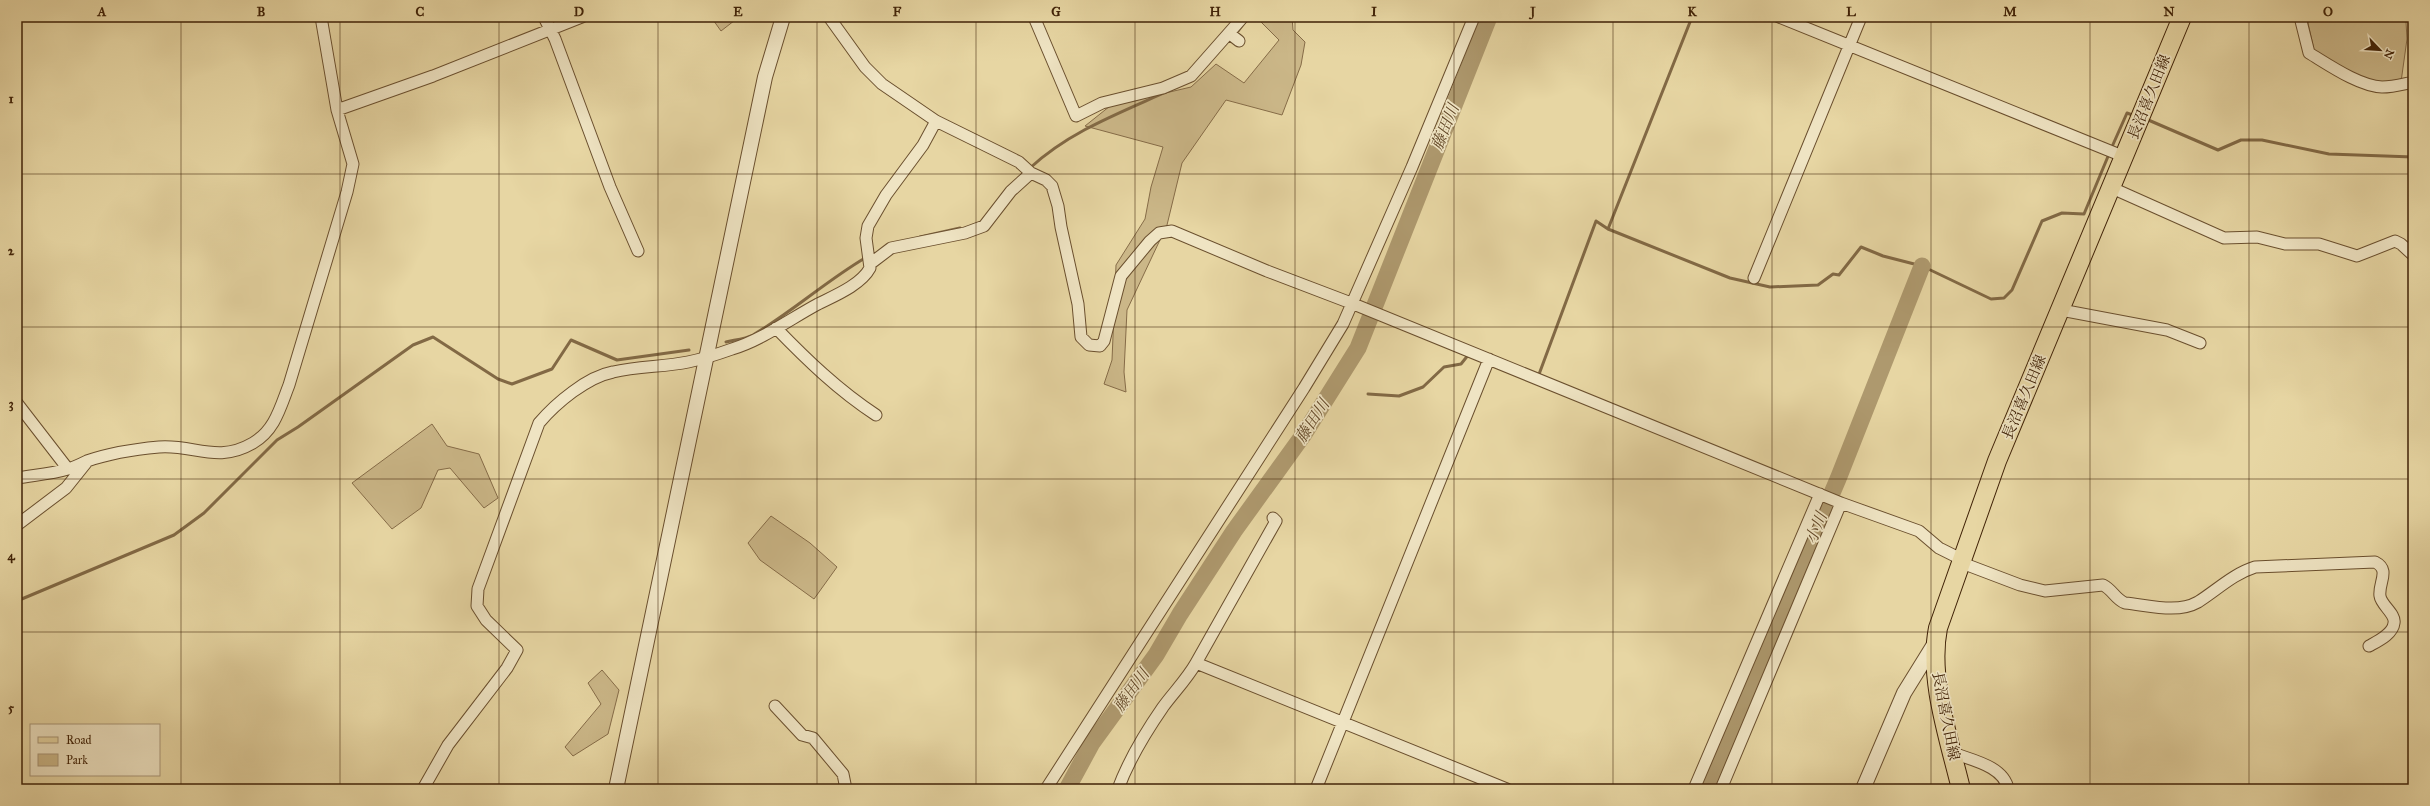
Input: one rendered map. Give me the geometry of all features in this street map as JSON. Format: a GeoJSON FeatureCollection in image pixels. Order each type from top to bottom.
{"type":"FeatureCollection","features":[{"type":"Feature","properties":{"kind":"main road","name":"長沼喜久田線"},"geometry":{"type":"LineString","coordinates":[[1961,789],[1936,669],[1935,643],[1938,628],[1998,461],[2182,17]]}},
{"type":"Feature","properties":{"kind":"street"},"geometry":{"type":"LineString","coordinates":[[17,478],[68,469],[88,461],[160,447],[180,447],[211,454],[224,453],[253,443],[271,427],[279,414],[317,285],[347,192],[353,164],[337,110],[320,17]]}},
{"type":"Feature","properties":{"kind":"street"},"geometry":{"type":"LineString","coordinates":[[544,17],[549,31],[555,39],[610,187],[638,251]]}},
{"type":"Feature","properties":{"kind":"street"},"geometry":{"type":"LineString","coordinates":[[337,110],[549,31],[582,17]]}},
{"type":"Feature","properties":{"kind":"street"},"geometry":{"type":"LineString","coordinates":[[616,789],[765,77],[783,17]]}},
{"type":"Feature","properties":{"kind":"street"},"geometry":{"type":"LineString","coordinates":[[829,17],[865,67],[882,84],[936,121],[1019,162],[1031,173],[1046,180],[1054,191],[1078,304],[1081,337],[1090,345],[1100,346],[1104,341],[1121,276],[1150,241],[1159,233],[1172,231],[1267,271],[1350,302],[1841,503],[1919,532],[1939,548],[1963,561],[2020,585],[2044,591],[2103,585],[2120,601],[2174,608],[2197,602],[2238,574],[2255,567],[2375,562],[2382,567],[2383,572],[2380,594],[2381,600],[2394,620],[2394,624],[2390,632],[2369,646]]}},
{"type":"Feature","properties":{"kind":"street"},"geometry":{"type":"LineString","coordinates":[[1034,17],[1076,116],[1102,103],[1163,88],[1191,76],[1234,37],[1243,17]]}},
{"type":"Feature","properties":{"kind":"street"},"geometry":{"type":"LineString","coordinates":[[1046,789],[1304,388],[1343,324],[1350,302],[1412,167],[1474,17]]}},
{"type":"Feature","properties":{"kind":"street"},"geometry":{"type":"LineString","coordinates":[[1779,17],[1849,47],[2125,157]]}},
{"type":"Feature","properties":{"kind":"street"},"geometry":{"type":"LineString","coordinates":[[1754,278],[1861,17]]}},
{"type":"Feature","properties":{"kind":"street"},"geometry":{"type":"LineString","coordinates":[[2300,17],[2309,53],[2329,65],[2372,86],[2395,86],[2413,82]]}},
{"type":"Feature","properties":{"kind":"street"},"geometry":{"type":"LineString","coordinates":[[423,789],[448,745],[507,668],[517,650],[486,620],[477,606],[478,589],[540,423],[548,412],[570,394],[597,378],[612,372],[689,362],[751,342],[839,293],[867,273],[870,264],[866,238],[868,226],[886,196],[922,145],[936,121]]}},
{"type":"Feature","properties":{"kind":"street"},"geometry":{"type":"LineString","coordinates":[[870,264],[891,248],[965,232],[984,226],[1011,191],[1031,173]]}},
{"type":"Feature","properties":{"kind":"street"},"geometry":{"type":"LineString","coordinates":[[2112,188],[2224,238],[2257,237],[2285,244],[2319,244],[2357,256],[2395,241],[2407,248],[2413,255]]}},
{"type":"Feature","properties":{"kind":"street"},"geometry":{"type":"LineString","coordinates":[[2061,310],[2167,330],[2200,343]]}},
{"type":"Feature","properties":{"kind":"street"},"geometry":{"type":"LineString","coordinates":[[776,328],[815,368],[855,402],[876,415]]}},
{"type":"Feature","properties":{"kind":"street"},"geometry":{"type":"LineString","coordinates":[[1316,789],[1489,360]]}},
{"type":"Feature","properties":{"kind":"street"},"geometry":{"type":"LineString","coordinates":[[17,403],[68,469]]}},
{"type":"Feature","properties":{"kind":"street"},"geometry":{"type":"LineString","coordinates":[[17,525],[66,488],[88,461]]}},
{"type":"Feature","properties":{"kind":"street"},"geometry":{"type":"LineString","coordinates":[[1694,789],[1820,494]]}},
{"type":"Feature","properties":{"kind":"street"},"geometry":{"type":"LineString","coordinates":[[1721,789],[1841,503]]}},
{"type":"Feature","properties":{"kind":"street"},"geometry":{"type":"LineString","coordinates":[[1118,789],[1133,752],[1164,706],[1182,685],[1196,663],[1276,521],[1273,518]]}},
{"type":"Feature","properties":{"kind":"street"},"geometry":{"type":"LineString","coordinates":[[1863,789],[1904,693],[1935,643]]}},
{"type":"Feature","properties":{"kind":"street"},"geometry":{"type":"LineString","coordinates":[[1196,663],[1507,789]]}},
{"type":"Feature","properties":{"kind":"street"},"geometry":{"type":"LineString","coordinates":[[775,706],[802,735],[813,738],[843,774],[846,789]]}},
{"type":"Feature","properties":{"kind":"street"},"geometry":{"type":"LineString","coordinates":[[1953,753],[1996,770],[2004,778],[2008,789]]}},
{"type":"Feature","properties":{"kind":"green space"},"geometry":{"type":"Polygon","coordinates":[[[711,17],[739,17],[721,31],[711,17]]]}},
{"type":"Feature","properties":{"kind":"green space"},"geometry":{"type":"Polygon","coordinates":[[[1256,17],[1292,17],[1293,30],[1305,42],[1301,65],[1282,115],[1226,100],[1182,163],[1167,225],[1127,310],[1124,372],[1126,392],[1104,384],[1112,360],[1116,265],[1145,219],[1151,187],[1163,147],[1085,126],[1110,106],[1191,87],[1216,64],[1244,83],[1279,40],[1256,17]]]}},
{"type":"Feature","properties":{"kind":"green space"},"geometry":{"type":"Polygon","coordinates":[[[2312,17],[2413,17],[2406,22],[2407,39],[2401,82],[2378,84],[2339,70],[2314,50],[2308,23],[2312,17]]]}},
{"type":"Feature","properties":{"kind":"green space"},"geometry":{"type":"Polygon","coordinates":[[[432,424],[447,446],[479,454],[498,498],[484,508],[450,468],[438,470],[421,508],[392,529],[352,483],[432,424]]]}},
{"type":"Feature","properties":{"kind":"green space"},"geometry":{"type":"Polygon","coordinates":[[[771,516],[810,543],[837,567],[814,599],[760,560],[748,543],[771,516]]]}},
{"type":"Feature","properties":{"kind":"green space"},"geometry":{"type":"Polygon","coordinates":[[[602,670],[619,690],[608,734],[573,756],[565,747],[601,704],[588,683],[602,670]]]}},
{"type":"Feature","properties":{"kind":"waterway","name":"藤田川"},"geometry":{"type":"LineString","coordinates":[[1067,789],[1092,743],[1156,655],[1180,614],[1234,531],[1304,434],[1358,348],[1489,17]]}},
{"type":"Feature","properties":{"kind":"waterway"},"geometry":{"type":"LineString","coordinates":[[1608,229],[1692,17]]}},
{"type":"Feature","properties":{"kind":"waterway"},"geometry":{"type":"LineString","coordinates":[[1235,35],[1247,19]]}},
{"type":"Feature","properties":{"kind":"waterway"},"geometry":{"type":"LineString","coordinates":[[1030,168],[1045,155],[1077,134],[1112,116],[1166,92]]}},
{"type":"Feature","properties":{"kind":"waterway"},"geometry":{"type":"LineString","coordinates":[[2111,149],[2127,113],[2135,116]]}},
{"type":"Feature","properties":{"kind":"waterway"},"geometry":{"type":"LineString","coordinates":[[2146,119],[2218,150],[2241,140],[2262,140],[2329,154],[2413,157]]}},
{"type":"Feature","properties":{"kind":"waterway"},"geometry":{"type":"LineString","coordinates":[[1538,377],[1596,221],[1608,229],[1730,278],[1770,287],[1818,285],[1833,274],[1839,275],[1861,247],[1883,256],[1922,266],[1991,299],[2004,298],[2012,290],[2042,221],[2062,213],[2084,214],[2109,154]]}},
{"type":"Feature","properties":{"kind":"waterway"},"geometry":{"type":"LineString","coordinates":[[920,237],[960,228]]}},
{"type":"Feature","properties":{"kind":"waterway"},"geometry":{"type":"LineString","coordinates":[[726,342],[753,335],[865,258]]}},
{"type":"Feature","properties":{"kind":"waterway","name":"小川"},"geometry":{"type":"LineString","coordinates":[[1710,789],[1752,680],[1838,479],[1922,266]]}},
{"type":"Feature","properties":{"kind":"waterway"},"geometry":{"type":"LineString","coordinates":[[17,601],[174,535],[204,513],[277,440],[298,427],[413,345],[433,337],[498,379],[512,384],[552,369],[571,340],[617,360],[689,350]]}},
{"type":"Feature","properties":{"kind":"waterway"},"geometry":{"type":"LineString","coordinates":[[1368,394],[1399,396],[1423,387],[1444,367],[1461,364],[1469,354]]}}]}
